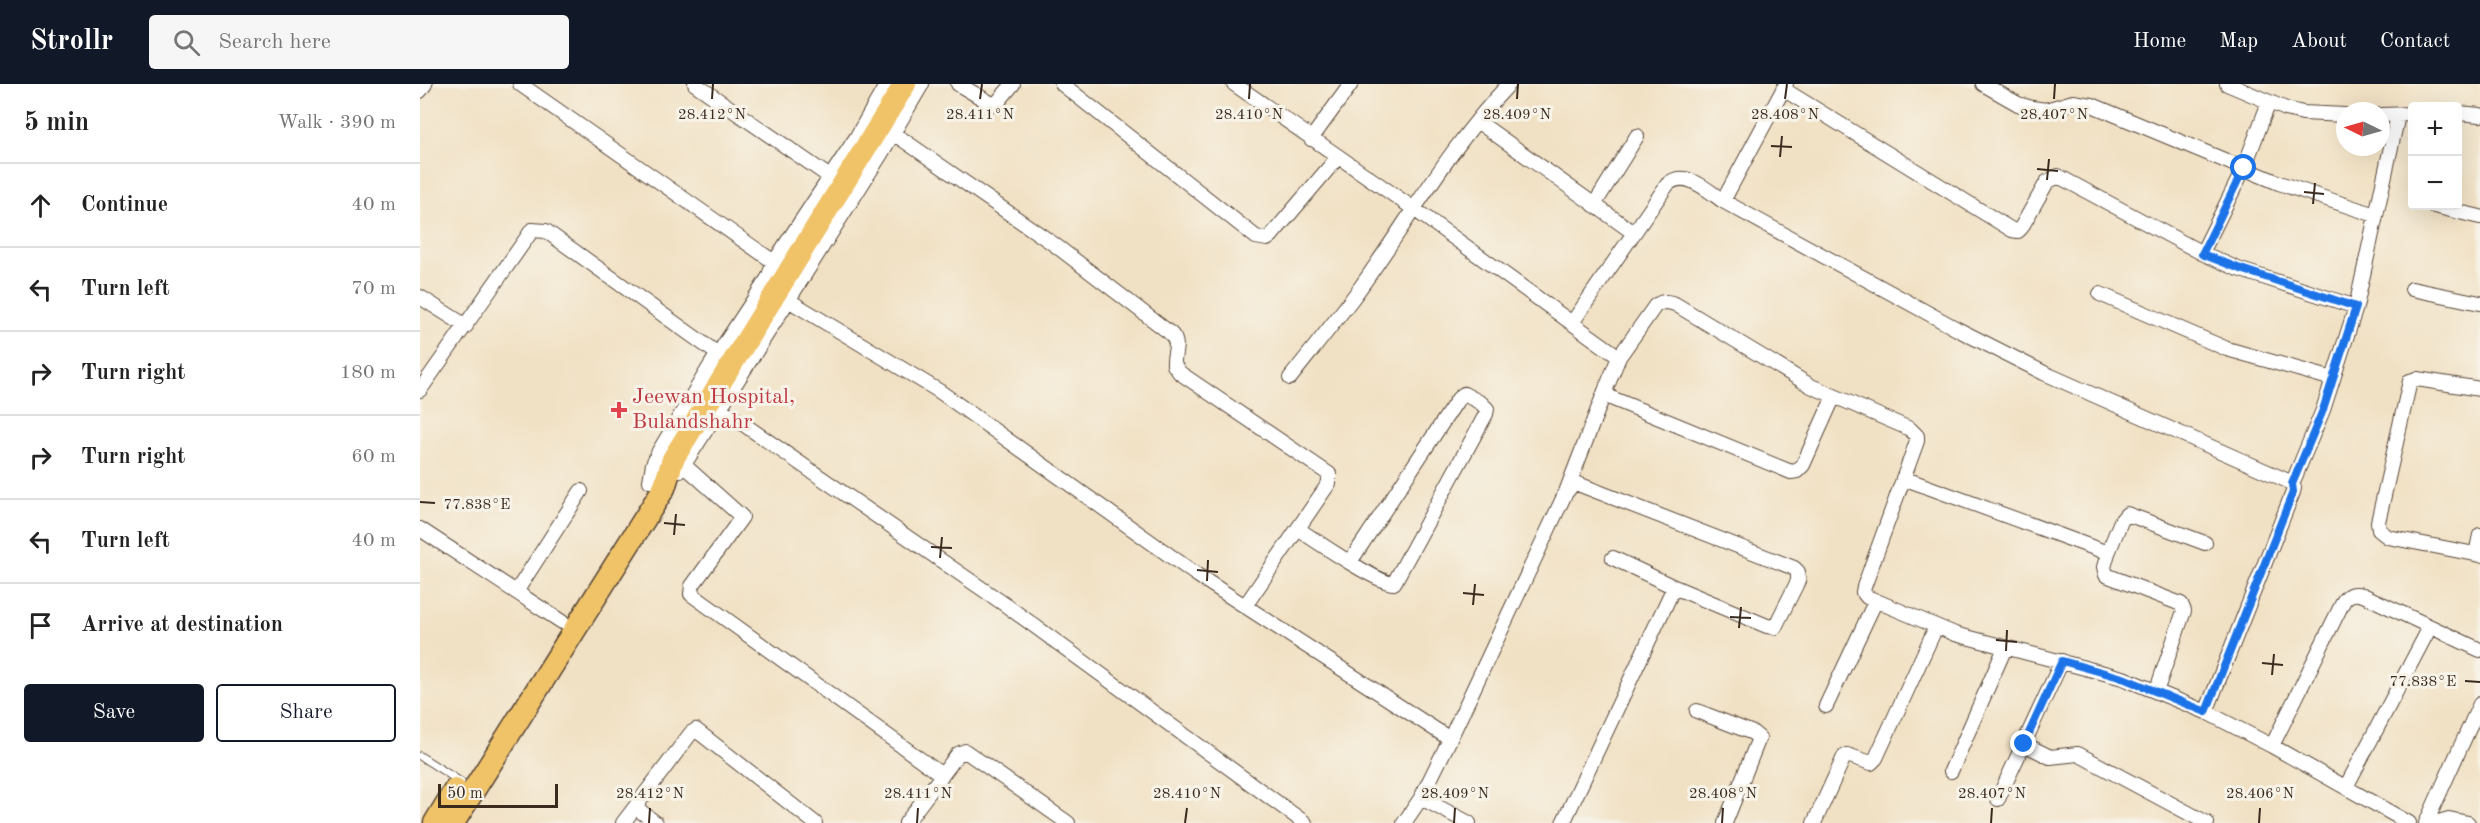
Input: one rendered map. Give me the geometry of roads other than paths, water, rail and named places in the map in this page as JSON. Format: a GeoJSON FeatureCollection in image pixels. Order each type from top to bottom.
{"type":"FeatureCollection","features":[{"type":"Feature","properties":{"kind":"main road"},"geometry":{"type":"LineString","coordinates":[[435,823],[562,622],[657,484],[679,462],[905,84]]}},
{"type":"Feature","properties":{"kind":"main road"},"geometry":{"type":"LineString","coordinates":[[453,823],[657,484]]}},
{"type":"Feature","properties":{"kind":"street"},"geometry":{"type":"LineString","coordinates":[[420,91],[425,84]]}},
{"type":"Feature","properties":{"kind":"street"},"geometry":{"type":"LineString","coordinates":[[520,84],[774,262]]}},
{"type":"Feature","properties":{"kind":"street"},"geometry":{"type":"LineString","coordinates":[[695,84],[830,177]]}},
{"type":"Feature","properties":{"kind":"street"},"geometry":{"type":"LineString","coordinates":[[657,484],[653,464],[659,451],[768,278],[774,262],[887,84]]}},
{"type":"Feature","properties":{"kind":"street"},"geometry":{"type":"LineString","coordinates":[[922,84],[720,408],[679,462],[742,517],[692,586],[691,594],[942,775]]}},
{"type":"Feature","properties":{"kind":"street"},"geometry":{"type":"LineString","coordinates":[[958,84],[992,104],[997,104],[1013,84]]}},
{"type":"Feature","properties":{"kind":"street"},"geometry":{"type":"LineString","coordinates":[[1062,84],[1247,230],[1262,239],[1271,236],[1338,157]]}},
{"type":"Feature","properties":{"kind":"street"},"geometry":{"type":"LineString","coordinates":[[1234,84],[1414,209],[1619,357]]}},
{"type":"Feature","properties":{"kind":"street"},"geometry":{"type":"LineString","coordinates":[[1311,138],[1351,84]]}},
{"type":"Feature","properties":{"kind":"street"},"geometry":{"type":"LineString","coordinates":[[1290,378],[1355,295],[1477,121],[1509,84]]}},
{"type":"Feature","properties":{"kind":"street"},"geometry":{"type":"LineString","coordinates":[[1983,84],[2018,104],[2032,108],[2046,110],[2073,102],[2092,105],[2307,194],[2375,215]]}},
{"type":"Feature","properties":{"kind":"street"},"geometry":{"type":"LineString","coordinates":[[2227,84],[2269,102],[2303,113],[2336,115]]}},
{"type":"Feature","properties":{"kind":"street"},"geometry":{"type":"LineString","coordinates":[[1723,201],[1785,86],[2012,230],[2018,231],[2021,228],[2047,182],[2058,176],[2202,254],[2356,307]]}},
{"type":"Feature","properties":{"kind":"street"},"geometry":{"type":"LineString","coordinates":[[2202,254],[2244,168],[2269,102]]}},
{"type":"Feature","properties":{"kind":"street"},"geometry":{"type":"LineString","coordinates":[[2462,113],[2480,115]]}},
{"type":"Feature","properties":{"kind":"street"},"geometry":{"type":"LineString","coordinates":[[2206,712],[2293,492],[2292,484],[2333,379],[2356,307],[2375,215],[2405,115]]}},
{"type":"Feature","properties":{"kind":"street"},"geometry":{"type":"LineString","coordinates":[[1477,121],[1634,234]]}},
{"type":"Feature","properties":{"kind":"street"},"geometry":{"type":"LineString","coordinates":[[893,133],[1055,245],[1170,333],[1178,347],[1174,365],[1180,373],[1329,474],[1329,483],[1245,606]]}},
{"type":"Feature","properties":{"kind":"street"},"geometry":{"type":"LineString","coordinates":[[1594,205],[1637,136]]}},
{"type":"Feature","properties":{"kind":"street"},"geometry":{"type":"LineString","coordinates":[[1572,323],[1672,179],[1681,177],[1691,180],[1723,201],[1957,329],[2015,358],[2292,484]]}},
{"type":"Feature","properties":{"kind":"street"},"geometry":{"type":"LineString","coordinates":[[2451,210],[2480,217]]}},
{"type":"Feature","properties":{"kind":"street"},"geometry":{"type":"LineString","coordinates":[[420,390],[532,230],[538,229],[546,231],[718,354]]}},
{"type":"Feature","properties":{"kind":"street"},"geometry":{"type":"LineString","coordinates":[[2412,289],[2480,303]]}},
{"type":"Feature","properties":{"kind":"street"},"geometry":{"type":"LineString","coordinates":[[2100,294],[2227,349],[2333,379]]}},
{"type":"Feature","properties":{"kind":"street"},"geometry":{"type":"LineString","coordinates":[[420,297],[466,326]]}},
{"type":"Feature","properties":{"kind":"street"},"geometry":{"type":"LineString","coordinates":[[788,300],[962,406],[1160,550],[1450,738]]}},
{"type":"Feature","properties":{"kind":"street"},"geometry":{"type":"LineString","coordinates":[[1404,823],[1420,798],[1450,738],[1565,494],[1619,357],[1655,306],[1660,302],[1667,302],[1675,304],[1811,386],[1914,432],[1917,441],[1864,586],[1863,592],[1867,597],[1936,627],[2005,648],[2123,678],[2206,712],[2272,746],[2409,823]]}},
{"type":"Feature","properties":{"kind":"street"},"geometry":{"type":"LineString","coordinates":[[2480,389],[2417,379],[2410,381],[2378,522],[2379,530],[2388,537],[2478,554],[2480,535]]}},
{"type":"Feature","properties":{"kind":"street"},"geometry":{"type":"LineString","coordinates":[[1605,391],[1606,394],[1622,402],[1791,472],[1797,471],[1803,465],[1834,396]]}},
{"type":"Feature","properties":{"kind":"street"},"geometry":{"type":"LineString","coordinates":[[1298,529],[1383,583],[1394,583],[1486,414],[1485,405],[1464,394],[1458,399],[1350,562]]}},
{"type":"Feature","properties":{"kind":"street"},"geometry":{"type":"LineString","coordinates":[[720,408],[1007,606],[1305,823]]}},
{"type":"Feature","properties":{"kind":"street"},"geometry":{"type":"LineString","coordinates":[[1903,478],[2108,553]]}},
{"type":"Feature","properties":{"kind":"street"},"geometry":{"type":"LineString","coordinates":[[1565,494],[1572,484],[1578,484],[1794,568],[1800,577],[1779,623],[1771,627],[1674,587],[1613,558]]}},
{"type":"Feature","properties":{"kind":"street"},"geometry":{"type":"LineString","coordinates":[[516,592],[581,491]]}},
{"type":"Feature","properties":{"kind":"street"},"geometry":{"type":"LineString","coordinates":[[2156,692],[2184,607],[2106,575],[2104,567],[2108,553],[2121,521],[2127,514],[2205,543]]}},
{"type":"Feature","properties":{"kind":"street"},"geometry":{"type":"LineString","coordinates":[[420,529],[562,622]]}},
{"type":"Feature","properties":{"kind":"street"},"geometry":{"type":"LineString","coordinates":[[1563,823],[1674,587]]}},
{"type":"Feature","properties":{"kind":"street"},"geometry":{"type":"LineString","coordinates":[[2272,746],[2344,600],[2349,595],[2356,593],[2363,595],[2480,650]]}},
{"type":"Feature","properties":{"kind":"street"},"geometry":{"type":"LineString","coordinates":[[1826,706],[1875,602]]}},
{"type":"Feature","properties":{"kind":"street"},"geometry":{"type":"LineString","coordinates":[[1814,823],[1844,757],[1847,755],[1868,762],[1874,761],[1936,627]]}},
{"type":"Feature","properties":{"kind":"street"},"geometry":{"type":"LineString","coordinates":[[2346,787],[2430,627]]}},
{"type":"Feature","properties":{"kind":"street"},"geometry":{"type":"LineString","coordinates":[[1951,771],[2005,648]]}},
{"type":"Feature","properties":{"kind":"street"},"geometry":{"type":"LineString","coordinates":[[1998,799],[2062,661]]}},
{"type":"Feature","properties":{"kind":"street"},"geometry":{"type":"LineString","coordinates":[[2426,823],[2480,704]]}},
{"type":"Feature","properties":{"kind":"street"},"geometry":{"type":"LineString","coordinates":[[1697,711],[1753,733],[1759,738],[1725,823]]}},
{"type":"Feature","properties":{"kind":"street"},"geometry":{"type":"LineString","coordinates":[[623,823],[691,733],[696,730],[815,823]]}},
{"type":"Feature","properties":{"kind":"street"},"geometry":{"type":"LineString","coordinates":[[2024,744],[2050,757],[2072,754],[2085,757],[2207,823]]}},
{"type":"Feature","properties":{"kind":"street"},"geometry":{"type":"LineString","coordinates":[[906,823],[958,754],[965,751],[1068,823]]}},
{"type":"Feature","properties":{"kind":"street"},"geometry":{"type":"LineString","coordinates":[[1420,798],[1469,823]]}},
{"type":"Feature","properties":{"kind":"street"},"geometry":{"type":"LineString","coordinates":[[635,807],[656,823]]}},
{"type":"Feature","properties":{"kind":"street"},"geometry":{"type":"LineString","coordinates":[[2435,823],[2449,819],[2468,823]]}},
{"type":"Feature","properties":{"kind":"lane"},"geometry":{"type":"LineString","coordinates":[[420,756],[460,782]]}},
{"type":"Feature","properties":{"kind":"place","name":"Jeewan Hospital, Bulandshahr"},"geometry":{"type":"Point","coordinates":[619,410]}}]}
